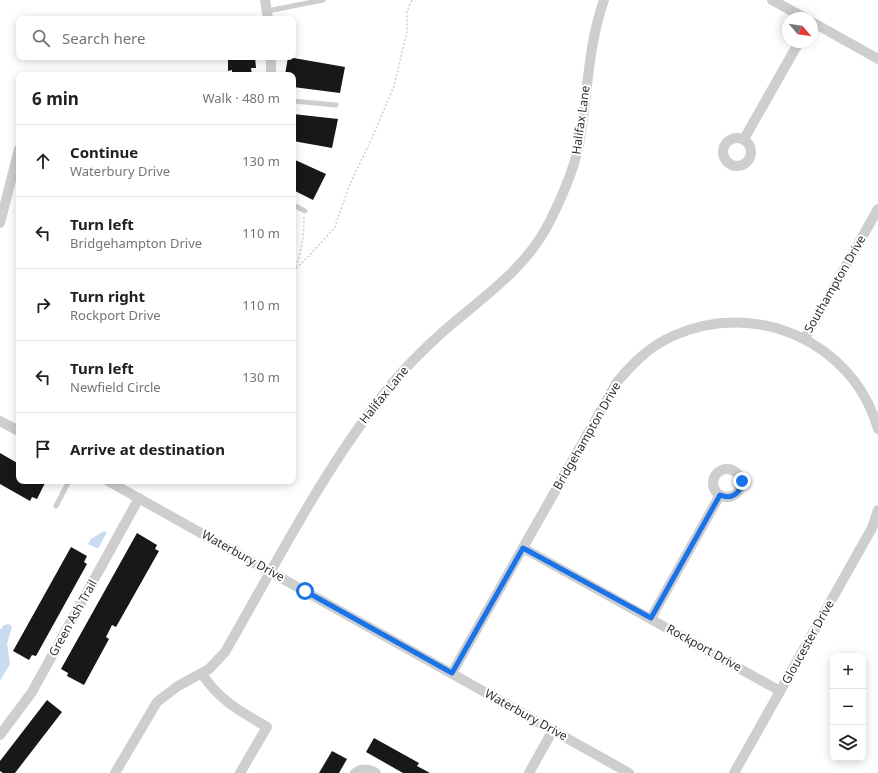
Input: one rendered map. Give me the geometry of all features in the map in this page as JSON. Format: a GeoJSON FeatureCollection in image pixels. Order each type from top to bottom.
{"type":"FeatureCollection","features":[{"type":"Feature","properties":{"kind":"street"},"geometry":{"type":"LineString","coordinates":[[265,0],[268,15]]}},
{"type":"Feature","properties":{"kind":"street","name":"Halifax Lane"},"geometry":{"type":"LineString","coordinates":[[115,773],[157,702],[178,686],[202,674],[218,661],[225,652],[334,464],[352,436],[392,384],[414,359],[446,329],[497,288],[515,270],[549,223],[574,165],[580,138],[593,41],[604,0]]}},
{"type":"Feature","properties":{"kind":"street"},"geometry":{"type":"LineString","coordinates":[[772,0],[794,12]]}},
{"type":"Feature","properties":{"kind":"street"},"geometry":{"type":"LineString","coordinates":[[818,25],[878,59]]}},
{"type":"Feature","properties":{"kind":"street"},"geometry":{"type":"LineString","coordinates":[[744,139],[796,48]]}},
{"type":"Feature","properties":{"kind":"street"},"geometry":{"type":"LineString","coordinates":[[271,72],[272,60]]}},
{"type":"Feature","properties":{"kind":"street"},"geometry":{"type":"LineString","coordinates":[[0,223],[16,161]]}},
{"type":"Feature","properties":{"kind":"street","name":"Southampton Drive"},"geometry":{"type":"LineString","coordinates":[[805,338],[878,209]]}},
{"type":"Feature","properties":{"kind":"street","name":"Bridgehampton Drive"},"geometry":{"type":"LineString","coordinates":[[452,673],[617,382],[629,368],[646,352],[672,336],[689,329],[724,322],[760,323],[777,327],[805,338]]}},
{"type":"Feature","properties":{"kind":"street"},"geometry":{"type":"LineString","coordinates":[[805,338],[834,359],[849,373],[869,403],[878,429]]}},
{"type":"Feature","properties":{"kind":"street"},"geometry":{"type":"LineString","coordinates":[[0,421],[16,429]]}},
{"type":"Feature","properties":{"kind":"street","name":"Waterbury Drive"},"geometry":{"type":"LineString","coordinates":[[113,484],[629,773]]}},
{"type":"Feature","properties":{"kind":"street"},"geometry":{"type":"LineString","coordinates":[[651,618],[720,495]]}},
{"type":"Feature","properties":{"kind":"street","name":"Green Ash Trail"},"geometry":{"type":"LineString","coordinates":[[0,735],[32,692],[139,498]]}},
{"type":"Feature","properties":{"kind":"street","name":"Gloucester Drive"},"geometry":{"type":"LineString","coordinates":[[734,773],[872,528],[878,510]]}},
{"type":"Feature","properties":{"kind":"street","name":"Rockport Drive"},"geometry":{"type":"LineString","coordinates":[[523,548],[780,691]]}},
{"type":"Feature","properties":{"kind":"street"},"geometry":{"type":"LineString","coordinates":[[202,674],[220,697],[230,705],[267,727],[240,773]]}},
{"type":"Feature","properties":{"kind":"street"},"geometry":{"type":"LineString","coordinates":[[529,773],[553,730]]}},
{"type":"Feature","properties":{"kind":"street"},"geometry":{"type":"LineString","coordinates":[[356,773],[362,770],[376,773]]}},
{"type":"Feature","properties":{"kind":"lane"},"geometry":{"type":"LineString","coordinates":[[268,15],[323,0]]}},
{"type":"Feature","properties":{"kind":"lane"},"geometry":{"type":"LineString","coordinates":[[296,101],[336,105]]}},
{"type":"Feature","properties":{"kind":"lane"},"geometry":{"type":"LineString","coordinates":[[296,206],[305,211]]}},
{"type":"Feature","properties":{"kind":"lane"},"geometry":{"type":"LineString","coordinates":[[56,506],[67,484]]}},
{"type":"Feature","properties":{"kind":"path"},"geometry":{"type":"LineString","coordinates":[[296,268],[335,227],[349,186],[372,138],[394,86],[408,32],[406,12],[412,0]]}},
{"type":"Feature","properties":{"kind":"path"},"geometry":{"type":"LineString","coordinates":[[296,265],[300,257],[303,240],[305,211]]}},
{"type":"Feature","properties":{"kind":"water"},"geometry":{"type":"Polygon","coordinates":[[[104,531],[107,532],[99,547],[97,548],[88,544],[91,539],[104,531]]]}},
{"type":"Feature","properties":{"kind":"water"},"geometry":{"type":"Polygon","coordinates":[[[9,624],[12,627],[7,644],[10,664],[0,681],[0,630],[4,625],[9,624]]]}},
{"type":"Feature","properties":{"kind":"building"},"geometry":{"type":"Polygon","coordinates":[[[296,58],[345,67],[340,93],[296,87],[296,72],[286,72],[288,60],[296,60],[296,58]]]}},
{"type":"Feature","properties":{"kind":"building"},"geometry":{"type":"Polygon","coordinates":[[[228,60],[255,60],[256,68],[251,68],[252,72],[228,71],[228,60]]]}},
{"type":"Feature","properties":{"kind":"building"},"geometry":{"type":"Polygon","coordinates":[[[296,114],[338,119],[332,148],[296,142],[296,114]]]}},
{"type":"Feature","properties":{"kind":"building"},"geometry":{"type":"Polygon","coordinates":[[[296,160],[326,174],[313,200],[296,192],[296,160]]]}},
{"type":"Feature","properties":{"kind":"building"},"geometry":{"type":"Polygon","coordinates":[[[0,453],[16,462],[16,484],[44,484],[37,499],[32,497],[30,501],[0,484],[0,453]]]}},
{"type":"Feature","properties":{"kind":"building"},"geometry":{"type":"Polygon","coordinates":[[[137,533],[157,545],[155,549],[159,551],[116,627],[112,625],[106,637],[109,639],[84,685],[67,676],[68,673],[61,669],[137,533]]]}},
{"type":"Feature","properties":{"kind":"building"},"geometry":{"type":"Polygon","coordinates":[[[71,547],[87,556],[84,562],[87,564],[36,656],[32,655],[29,660],[13,651],[71,547]]]}},
{"type":"Feature","properties":{"kind":"building"},"geometry":{"type":"Polygon","coordinates":[[[47,700],[62,712],[15,773],[3,773],[0,771],[0,761],[47,700]]]}},
{"type":"Feature","properties":{"kind":"building"},"geometry":{"type":"Polygon","coordinates":[[[374,738],[419,763],[417,766],[430,773],[403,773],[366,752],[374,738]]]}},
{"type":"Feature","properties":{"kind":"building"},"geometry":{"type":"Polygon","coordinates":[[[332,751],[347,759],[339,773],[319,773],[332,751]]]}},
{"type":"Feature","properties":{"kind":"route"},"geometry":{"type":"LineString","coordinates":[[305,591],[452,673],[523,548],[651,618],[720,495],[723,497],[734,495],[740,490],[742,481]]}}]}
